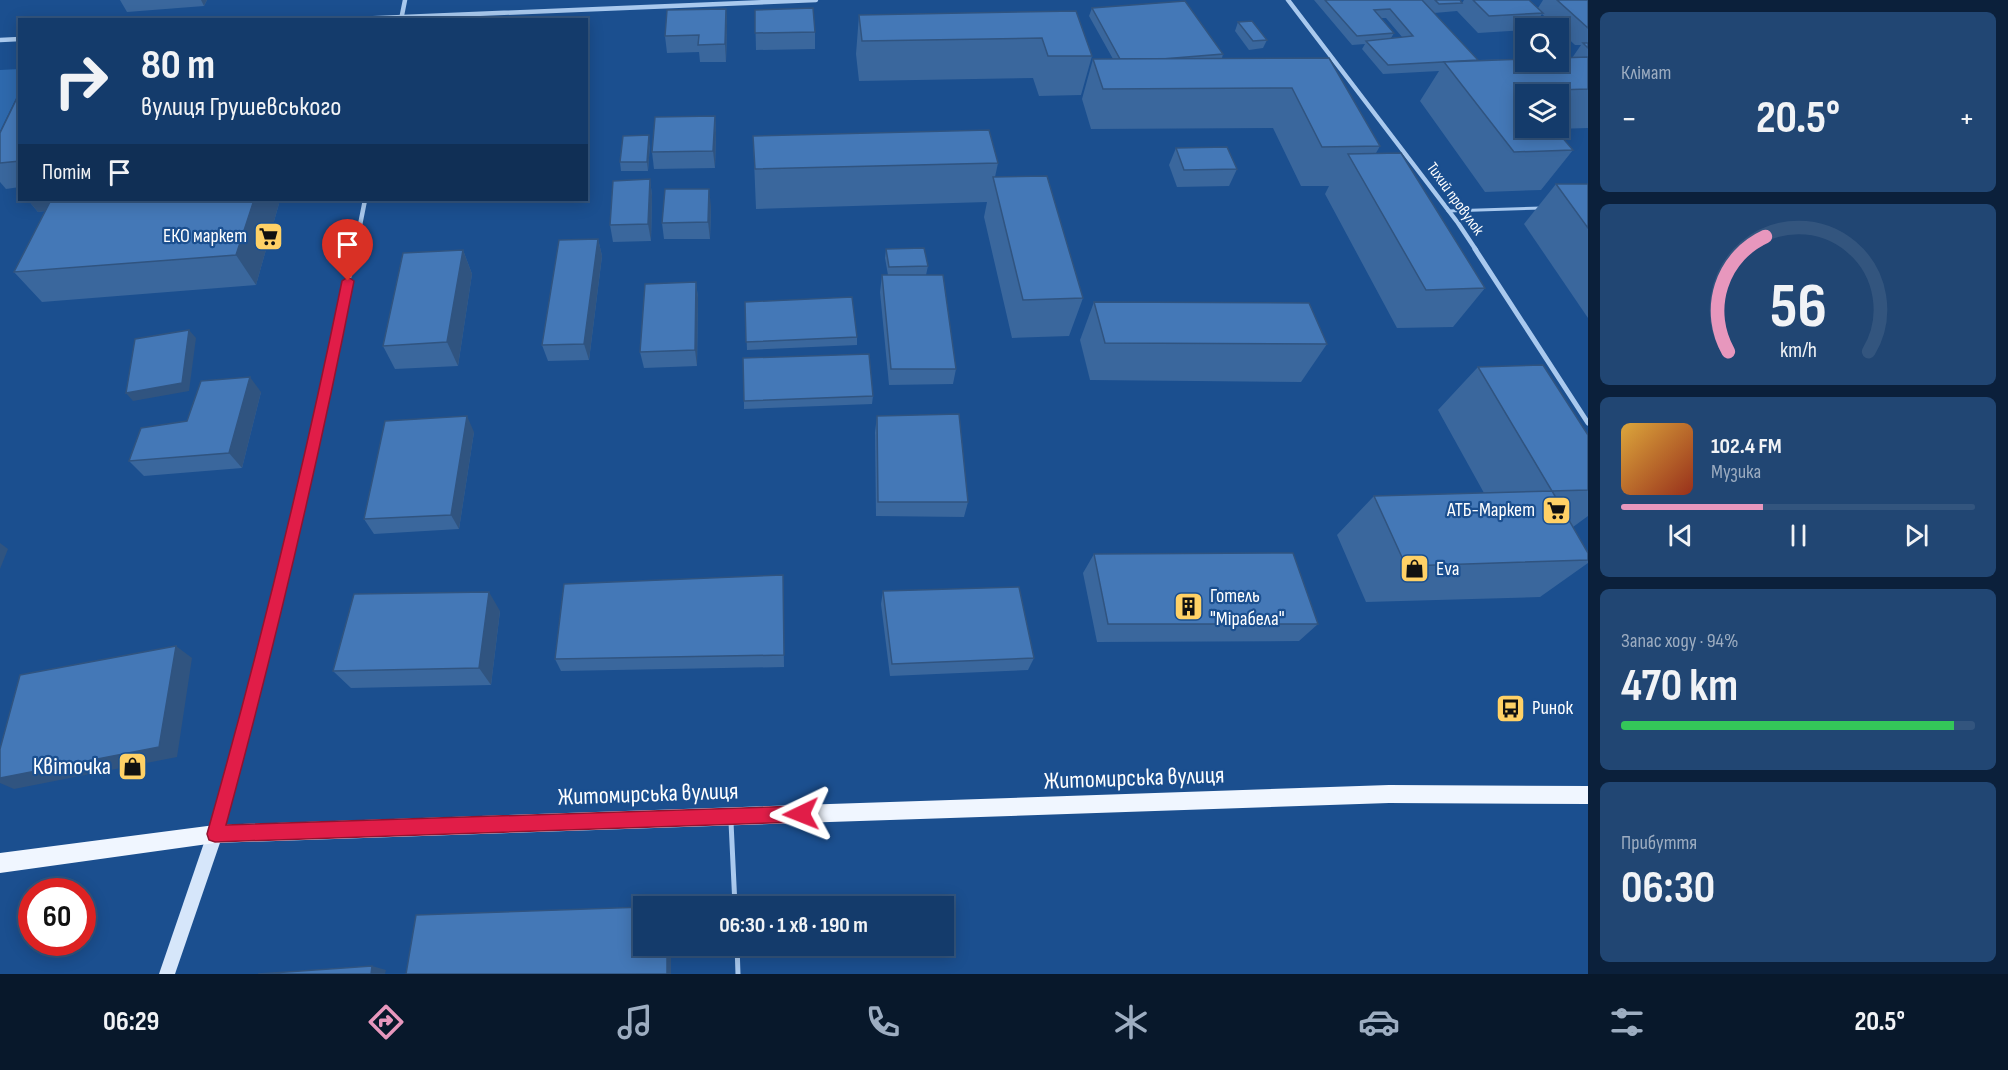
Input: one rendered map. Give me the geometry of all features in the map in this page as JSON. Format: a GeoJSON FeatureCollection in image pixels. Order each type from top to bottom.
{"type":"FeatureCollection","features":[{"type":"Feature","properties":{"kind":"main road","name":"Житомирська вулиця"},"geometry":{"type":"LineString","coordinates":[[0,864],[215,834],[1389,794],[1588,795]]}},
{"type":"Feature","properties":{"kind":"main road"},"geometry":{"type":"LineString","coordinates":[[167,974],[215,834]]}},
{"type":"Feature","properties":{"kind":"street"},"geometry":{"type":"LineString","coordinates":[[402,17],[405,0]]}},
{"type":"Feature","properties":{"kind":"street"},"geometry":{"type":"LineString","coordinates":[[378,18],[816,0]]}},
{"type":"Feature","properties":{"kind":"street","name":"Тихий провулок"},"geometry":{"type":"LineString","coordinates":[[1288,0],[1448,212],[1588,423]]}},
{"type":"Feature","properties":{"kind":"street"},"geometry":{"type":"LineString","coordinates":[[0,40],[18,39]]}},
{"type":"Feature","properties":{"kind":"street"},"geometry":{"type":"LineString","coordinates":[[215,834],[240,749],[320,418],[365,201]]}},
{"type":"Feature","properties":{"kind":"lane"},"geometry":{"type":"LineString","coordinates":[[1448,212],[1553,207]]}},
{"type":"Feature","properties":{"kind":"lane"},"geometry":{"type":"LineString","coordinates":[[731,816],[735,896]]}},
{"type":"Feature","properties":{"kind":"lane"},"geometry":{"type":"LineString","coordinates":[[737,956],[738,974]]}},
{"type":"Feature","properties":{"kind":"shaded area"},"geometry":{"type":"Polygon","coordinates":[[[18,69],[18,94],[0,131],[0,70],[18,69]]]}},
{"type":"Feature","properties":{"kind":"building"},"geometry":{"type":"Polygon","coordinates":[[[1325,0],[1422,0],[1478,60],[1388,65],[1366,41],[1413,36],[1390,9],[1374,10],[1394,33],[1357,36],[1325,0]]]}},
{"type":"Feature","properties":{"kind":"building"},"geometry":{"type":"Polygon","coordinates":[[[1435,0],[1460,0],[1462,3],[1439,4],[1435,0]]]}},
{"type":"Feature","properties":{"kind":"building"},"geometry":{"type":"Polygon","coordinates":[[[1473,0],[1529,0],[1543,13],[1489,16],[1473,0]]]}},
{"type":"Feature","properties":{"kind":"building"},"geometry":{"type":"Polygon","coordinates":[[[1557,0],[1588,0],[1588,28],[1557,0]]]}},
{"type":"Feature","properties":{"kind":"building"},"geometry":{"type":"Polygon","coordinates":[[[1185,1],[1223,54],[1162,59],[1120,59],[1092,8],[1185,1]]]}},
{"type":"Feature","properties":{"kind":"building"},"geometry":{"type":"Polygon","coordinates":[[[813,8],[815,32],[755,33],[755,10],[813,8]]]}},
{"type":"Feature","properties":{"kind":"building"},"geometry":{"type":"Polygon","coordinates":[[[726,9],[725,44],[698,45],[699,35],[665,36],[667,10],[726,9]]]}},
{"type":"Feature","properties":{"kind":"building"},"geometry":{"type":"Polygon","coordinates":[[[1076,11],[1092,56],[1048,56],[1042,38],[862,41],[859,15],[1076,11]]]}},
{"type":"Feature","properties":{"kind":"building"},"geometry":{"type":"Polygon","coordinates":[[[1252,21],[1267,40],[1253,41],[1238,22],[1252,21]]]}},
{"type":"Feature","properties":{"kind":"building"},"geometry":{"type":"Polygon","coordinates":[[[1588,57],[1588,89],[1569,90],[1569,84],[1515,84],[1515,138],[1563,138],[1573,150],[1514,152],[1444,62],[1515,59],[1515,72],[1569,72],[1569,58],[1588,57]]]}},
{"type":"Feature","properties":{"kind":"building"},"geometry":{"type":"Polygon","coordinates":[[[1329,58],[1380,146],[1322,147],[1292,88],[1103,89],[1093,59],[1329,58]]]}},
{"type":"Feature","properties":{"kind":"building"},"geometry":{"type":"Polygon","coordinates":[[[18,96],[18,161],[0,163],[0,133],[18,96]]]}},
{"type":"Feature","properties":{"kind":"building"},"geometry":{"type":"Polygon","coordinates":[[[715,116],[713,151],[652,152],[655,117],[715,116]]]}},
{"type":"Feature","properties":{"kind":"building"},"geometry":{"type":"Polygon","coordinates":[[[989,130],[998,163],[755,169],[753,136],[989,130]]]}},
{"type":"Feature","properties":{"kind":"building"},"geometry":{"type":"Polygon","coordinates":[[[649,135],[647,162],[620,162],[623,136],[649,135]]]}},
{"type":"Feature","properties":{"kind":"building"},"geometry":{"type":"Polygon","coordinates":[[[1227,147],[1237,169],[1184,170],[1176,148],[1227,147]]]}},
{"type":"Feature","properties":{"kind":"building"},"geometry":{"type":"Polygon","coordinates":[[[1401,153],[1485,288],[1426,290],[1348,154],[1401,153]]]}},
{"type":"Feature","properties":{"kind":"building"},"geometry":{"type":"Polygon","coordinates":[[[1047,176],[1083,298],[1023,300],[993,177],[1047,176]]]}},
{"type":"Feature","properties":{"kind":"building"},"geometry":{"type":"Polygon","coordinates":[[[650,179],[648,224],[610,225],[613,181],[650,179]]]}},
{"type":"Feature","properties":{"kind":"building"},"geometry":{"type":"Polygon","coordinates":[[[1556,184],[1588,184],[1588,228],[1556,184]]]}},
{"type":"Feature","properties":{"kind":"building"},"geometry":{"type":"Polygon","coordinates":[[[665,189],[709,189],[708,222],[662,223],[665,189]]]}},
{"type":"Feature","properties":{"kind":"building"},"geometry":{"type":"Polygon","coordinates":[[[50,201],[254,201],[236,255],[14,272],[50,201]]]}},
{"type":"Feature","properties":{"kind":"building"},"geometry":{"type":"Polygon","coordinates":[[[598,239],[584,344],[542,345],[559,240],[598,239]]]}},
{"type":"Feature","properties":{"kind":"building"},"geometry":{"type":"Polygon","coordinates":[[[924,248],[928,266],[889,267],[886,249],[924,248]]]}},
{"type":"Feature","properties":{"kind":"building"},"geometry":{"type":"Polygon","coordinates":[[[463,250],[447,342],[383,346],[403,253],[463,250]]]}},
{"type":"Feature","properties":{"kind":"building"},"geometry":{"type":"Polygon","coordinates":[[[882,275],[943,275],[956,369],[891,369],[882,275]]]}},
{"type":"Feature","properties":{"kind":"building"},"geometry":{"type":"Polygon","coordinates":[[[696,282],[695,350],[640,352],[645,284],[696,282]]]}},
{"type":"Feature","properties":{"kind":"building"},"geometry":{"type":"Polygon","coordinates":[[[852,297],[857,337],[746,342],[745,302],[852,297]]]}},
{"type":"Feature","properties":{"kind":"building"},"geometry":{"type":"Polygon","coordinates":[[[1094,302],[1309,303],[1327,344],[1105,343],[1094,302]]]}},
{"type":"Feature","properties":{"kind":"building"},"geometry":{"type":"Polygon","coordinates":[[[189,330],[182,383],[126,393],[135,339],[189,330]]]}},
{"type":"Feature","properties":{"kind":"building"},"geometry":{"type":"Polygon","coordinates":[[[869,354],[873,396],[744,401],[743,358],[869,354]]]}},
{"type":"Feature","properties":{"kind":"building"},"geometry":{"type":"Polygon","coordinates":[[[1543,365],[1588,435],[1588,490],[1552,491],[1478,367],[1543,365]]]}},
{"type":"Feature","properties":{"kind":"building"},"geometry":{"type":"Polygon","coordinates":[[[250,377],[229,453],[129,461],[141,428],[187,421],[201,381],[250,377]]]}},
{"type":"Feature","properties":{"kind":"building"},"geometry":{"type":"Polygon","coordinates":[[[959,414],[968,502],[878,502],[877,416],[959,414]]]}},
{"type":"Feature","properties":{"kind":"building"},"geometry":{"type":"Polygon","coordinates":[[[467,416],[451,515],[364,519],[385,421],[467,416]]]}},
{"type":"Feature","properties":{"kind":"building"},"geometry":{"type":"Polygon","coordinates":[[[1552,491],[1588,553],[1588,560],[1406,566],[1374,496],[1552,491]]]}},
{"type":"Feature","properties":{"kind":"building","name":"Готель \"Мірабела\""},"geometry":{"type":"Polygon","coordinates":[[[1293,553],[1318,624],[1108,624],[1094,554],[1293,553]]]}},
{"type":"Feature","properties":{"kind":"building"},"geometry":{"type":"Polygon","coordinates":[[[783,575],[784,655],[555,659],[564,584],[783,575]]]}},
{"type":"Feature","properties":{"kind":"building"},"geometry":{"type":"Polygon","coordinates":[[[1019,587],[1034,658],[892,664],[883,591],[1019,587]]]}},
{"type":"Feature","properties":{"kind":"building"},"geometry":{"type":"Polygon","coordinates":[[[489,592],[479,668],[333,671],[354,594],[489,592]]]}},
{"type":"Feature","properties":{"kind":"building"},"geometry":{"type":"Polygon","coordinates":[[[176,646],[159,747],[0,778],[0,749],[20,675],[176,646]]]}},
{"type":"Feature","properties":{"kind":"building"},"geometry":{"type":"Polygon","coordinates":[[[633,907],[633,956],[667,956],[667,974],[406,974],[416,915],[633,907]]]}},
{"type":"Feature","properties":{"kind":"building"},"geometry":{"type":"Polygon","coordinates":[[[372,966],[371,974],[258,974],[372,966]]]}},
{"type":"Feature","properties":{"kind":"place","name":"ЕКО маркет"},"geometry":{"type":"Point","coordinates":[268,236]}},
{"type":"Feature","properties":{"kind":"place","name":"АТБ-Маркет"},"geometry":{"type":"Point","coordinates":[1556,510]}},
{"type":"Feature","properties":{"kind":"place","name":"Eva"},"geometry":{"type":"Point","coordinates":[1415,569]}},
{"type":"Feature","properties":{"kind":"place","name":"Готель \"Мірабела\""},"geometry":{"type":"Point","coordinates":[1189,607]}},
{"type":"Feature","properties":{"kind":"place","name":"Ринок"},"geometry":{"type":"Point","coordinates":[1511,708]}},
{"type":"Feature","properties":{"kind":"place","name":"Квіточка"},"geometry":{"type":"Point","coordinates":[132,766]}},
{"type":"Feature","properties":{"kind":"route"},"geometry":{"type":"LineString","coordinates":[[348,281],[320,418],[251,705],[215,834],[801,814]]}}]}
